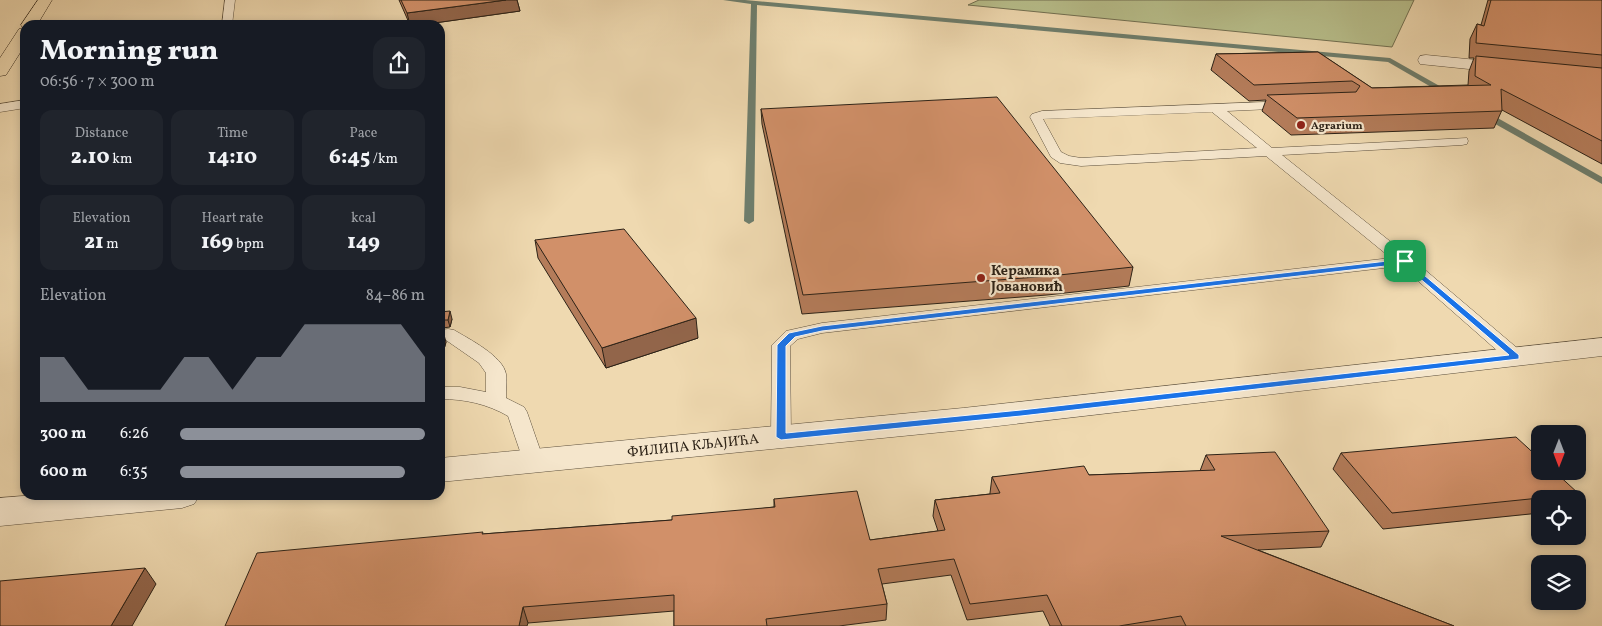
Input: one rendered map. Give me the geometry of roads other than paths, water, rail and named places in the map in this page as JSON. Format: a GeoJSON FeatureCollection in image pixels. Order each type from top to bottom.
{"type":"FeatureCollection","features":[{"type":"Feature","properties":{"kind":"main road"},"geometry":{"type":"LineString","coordinates":[[32,20],[45,0]]}},
{"type":"Feature","properties":{"kind":"main road"},"geometry":{"type":"LineString","coordinates":[[0,71],[20,40]]}},
{"type":"Feature","properties":{"kind":"street"},"geometry":{"type":"LineString","coordinates":[[1426,60],[1524,70]]}},
{"type":"Feature","properties":{"kind":"street","name":"ФИЛИПА КЉАЈИЋА"},"geometry":{"type":"LineString","coordinates":[[445,470],[1021,413],[1602,347]]}},
{"type":"Feature","properties":{"kind":"street"},"geometry":{"type":"LineString","coordinates":[[0,512],[84,500]]}},
{"type":"Feature","properties":{"kind":"lane"},"geometry":{"type":"LineString","coordinates":[[228,20],[230,0]]}},
{"type":"Feature","properties":{"kind":"lane"},"geometry":{"type":"LineString","coordinates":[[1299,104],[1042,115],[1036,118],[1056,154],[1064,160],[1081,162],[1462,141]]}},
{"type":"Feature","properties":{"kind":"lane"},"geometry":{"type":"LineString","coordinates":[[0,108],[20,105]]}},
{"type":"Feature","properties":{"kind":"lane"},"geometry":{"type":"LineString","coordinates":[[1214,108],[1405,261],[1516,357]]}},
{"type":"Feature","properties":{"kind":"lane"},"geometry":{"type":"LineString","coordinates":[[781,437],[781,345],[792,335],[822,328],[1405,261]]}},
{"type":"Feature","properties":{"kind":"lane"},"geometry":{"type":"LineString","coordinates":[[448,334],[486,359],[496,372],[496,401]]}},
{"type":"Feature","properties":{"kind":"lane"},"geometry":{"type":"LineString","coordinates":[[445,393],[461,394],[496,401],[517,412],[533,461]]}},
{"type":"Feature","properties":{"kind":"waterway"},"geometry":{"type":"LineString","coordinates":[[726,0],[1390,60],[1448,93]]}},
{"type":"Feature","properties":{"kind":"waterway"},"geometry":{"type":"LineString","coordinates":[[749,221],[754,3]]}},
{"type":"Feature","properties":{"kind":"waterway"},"geometry":{"type":"LineString","coordinates":[[1484,114],[1602,181]]}},
{"type":"Feature","properties":{"kind":"place","name":"Agrarium"},"geometry":{"type":"Point","coordinates":[1301,125]}},
{"type":"Feature","properties":{"kind":"place","name":"Керамика Јовановић"},"geometry":{"type":"Point","coordinates":[981,278]}}]}
